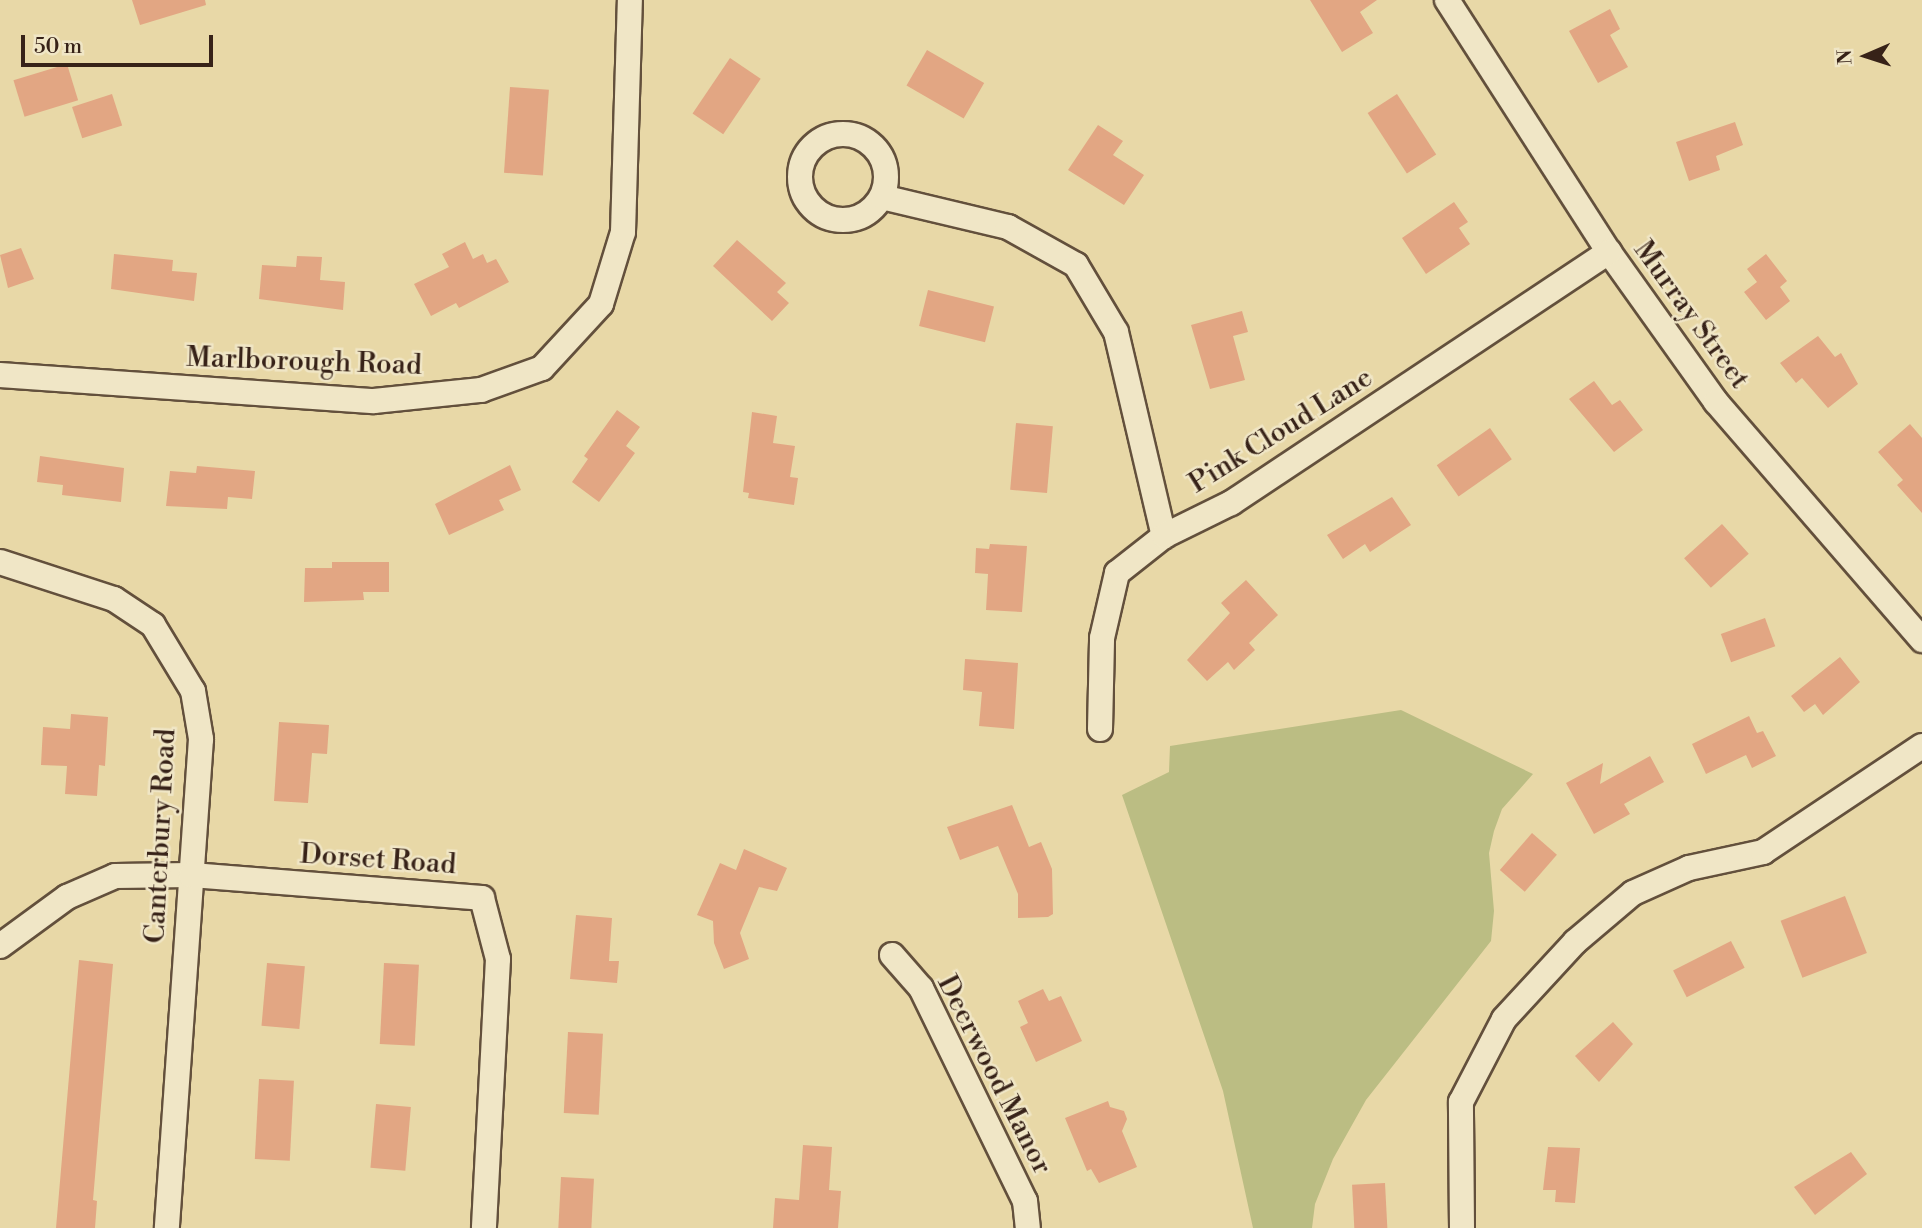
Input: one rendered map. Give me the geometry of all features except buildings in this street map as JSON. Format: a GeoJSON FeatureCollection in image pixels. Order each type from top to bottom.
{"type":"FeatureCollection","features":[{"type":"Feature","properties":{"kind":"street","name":"Marlborough Road"},"geometry":{"type":"LineString","coordinates":[[0,374],[374,401],[481,390],[542,368],[601,304],[623,232],[630,0]]}},
{"type":"Feature","properties":{"kind":"street","name":"Murray Street"},"geometry":{"type":"LineString","coordinates":[[1447,0],[1609,252],[1716,402],[1922,640]]}},
{"type":"Feature","properties":{"kind":"street"},"geometry":{"type":"LineString","coordinates":[[882,197],[1008,227],[1076,265],[1116,332],[1164,536]]}},
{"type":"Feature","properties":{"kind":"street","name":"Pink Cloud Lane"},"geometry":{"type":"LineString","coordinates":[[1100,729],[1102,638],[1116,573],[1164,536],[1231,503],[1609,252]]}},
{"type":"Feature","properties":{"kind":"street","name":"Canterbury Road"},"geometry":{"type":"LineString","coordinates":[[0,562],[114,599],[153,625],[176,657],[193,691],[201,739],[167,1228]]}},
{"type":"Feature","properties":{"kind":"street"},"geometry":{"type":"LineString","coordinates":[[1462,1228],[1461,1102],[1504,1019],[1575,942],[1633,893],[1689,868],[1763,852],[1922,746]]}},
{"type":"Feature","properties":{"kind":"street","name":"Dorset Road"},"geometry":{"type":"LineString","coordinates":[[0,946],[67,897],[115,876],[191,875],[482,898],[498,958],[484,1228]]}},
{"type":"Feature","properties":{"kind":"street","name":"Deerwood Manor"},"geometry":{"type":"LineString","coordinates":[[892,955],[927,1000],[1025,1201],[1028,1228]]}},
{"type":"Feature","properties":{"kind":"green space"},"geometry":{"type":"Polygon","coordinates":[[[1401,710],[1533,774],[1502,809],[1494,831],[1489,853],[1494,911],[1491,941],[1366,1100],[1333,1159],[1315,1204],[1312,1228],[1253,1228],[1223,1091],[1122,795],[1169,772],[1170,746],[1401,710]]]}}]}
